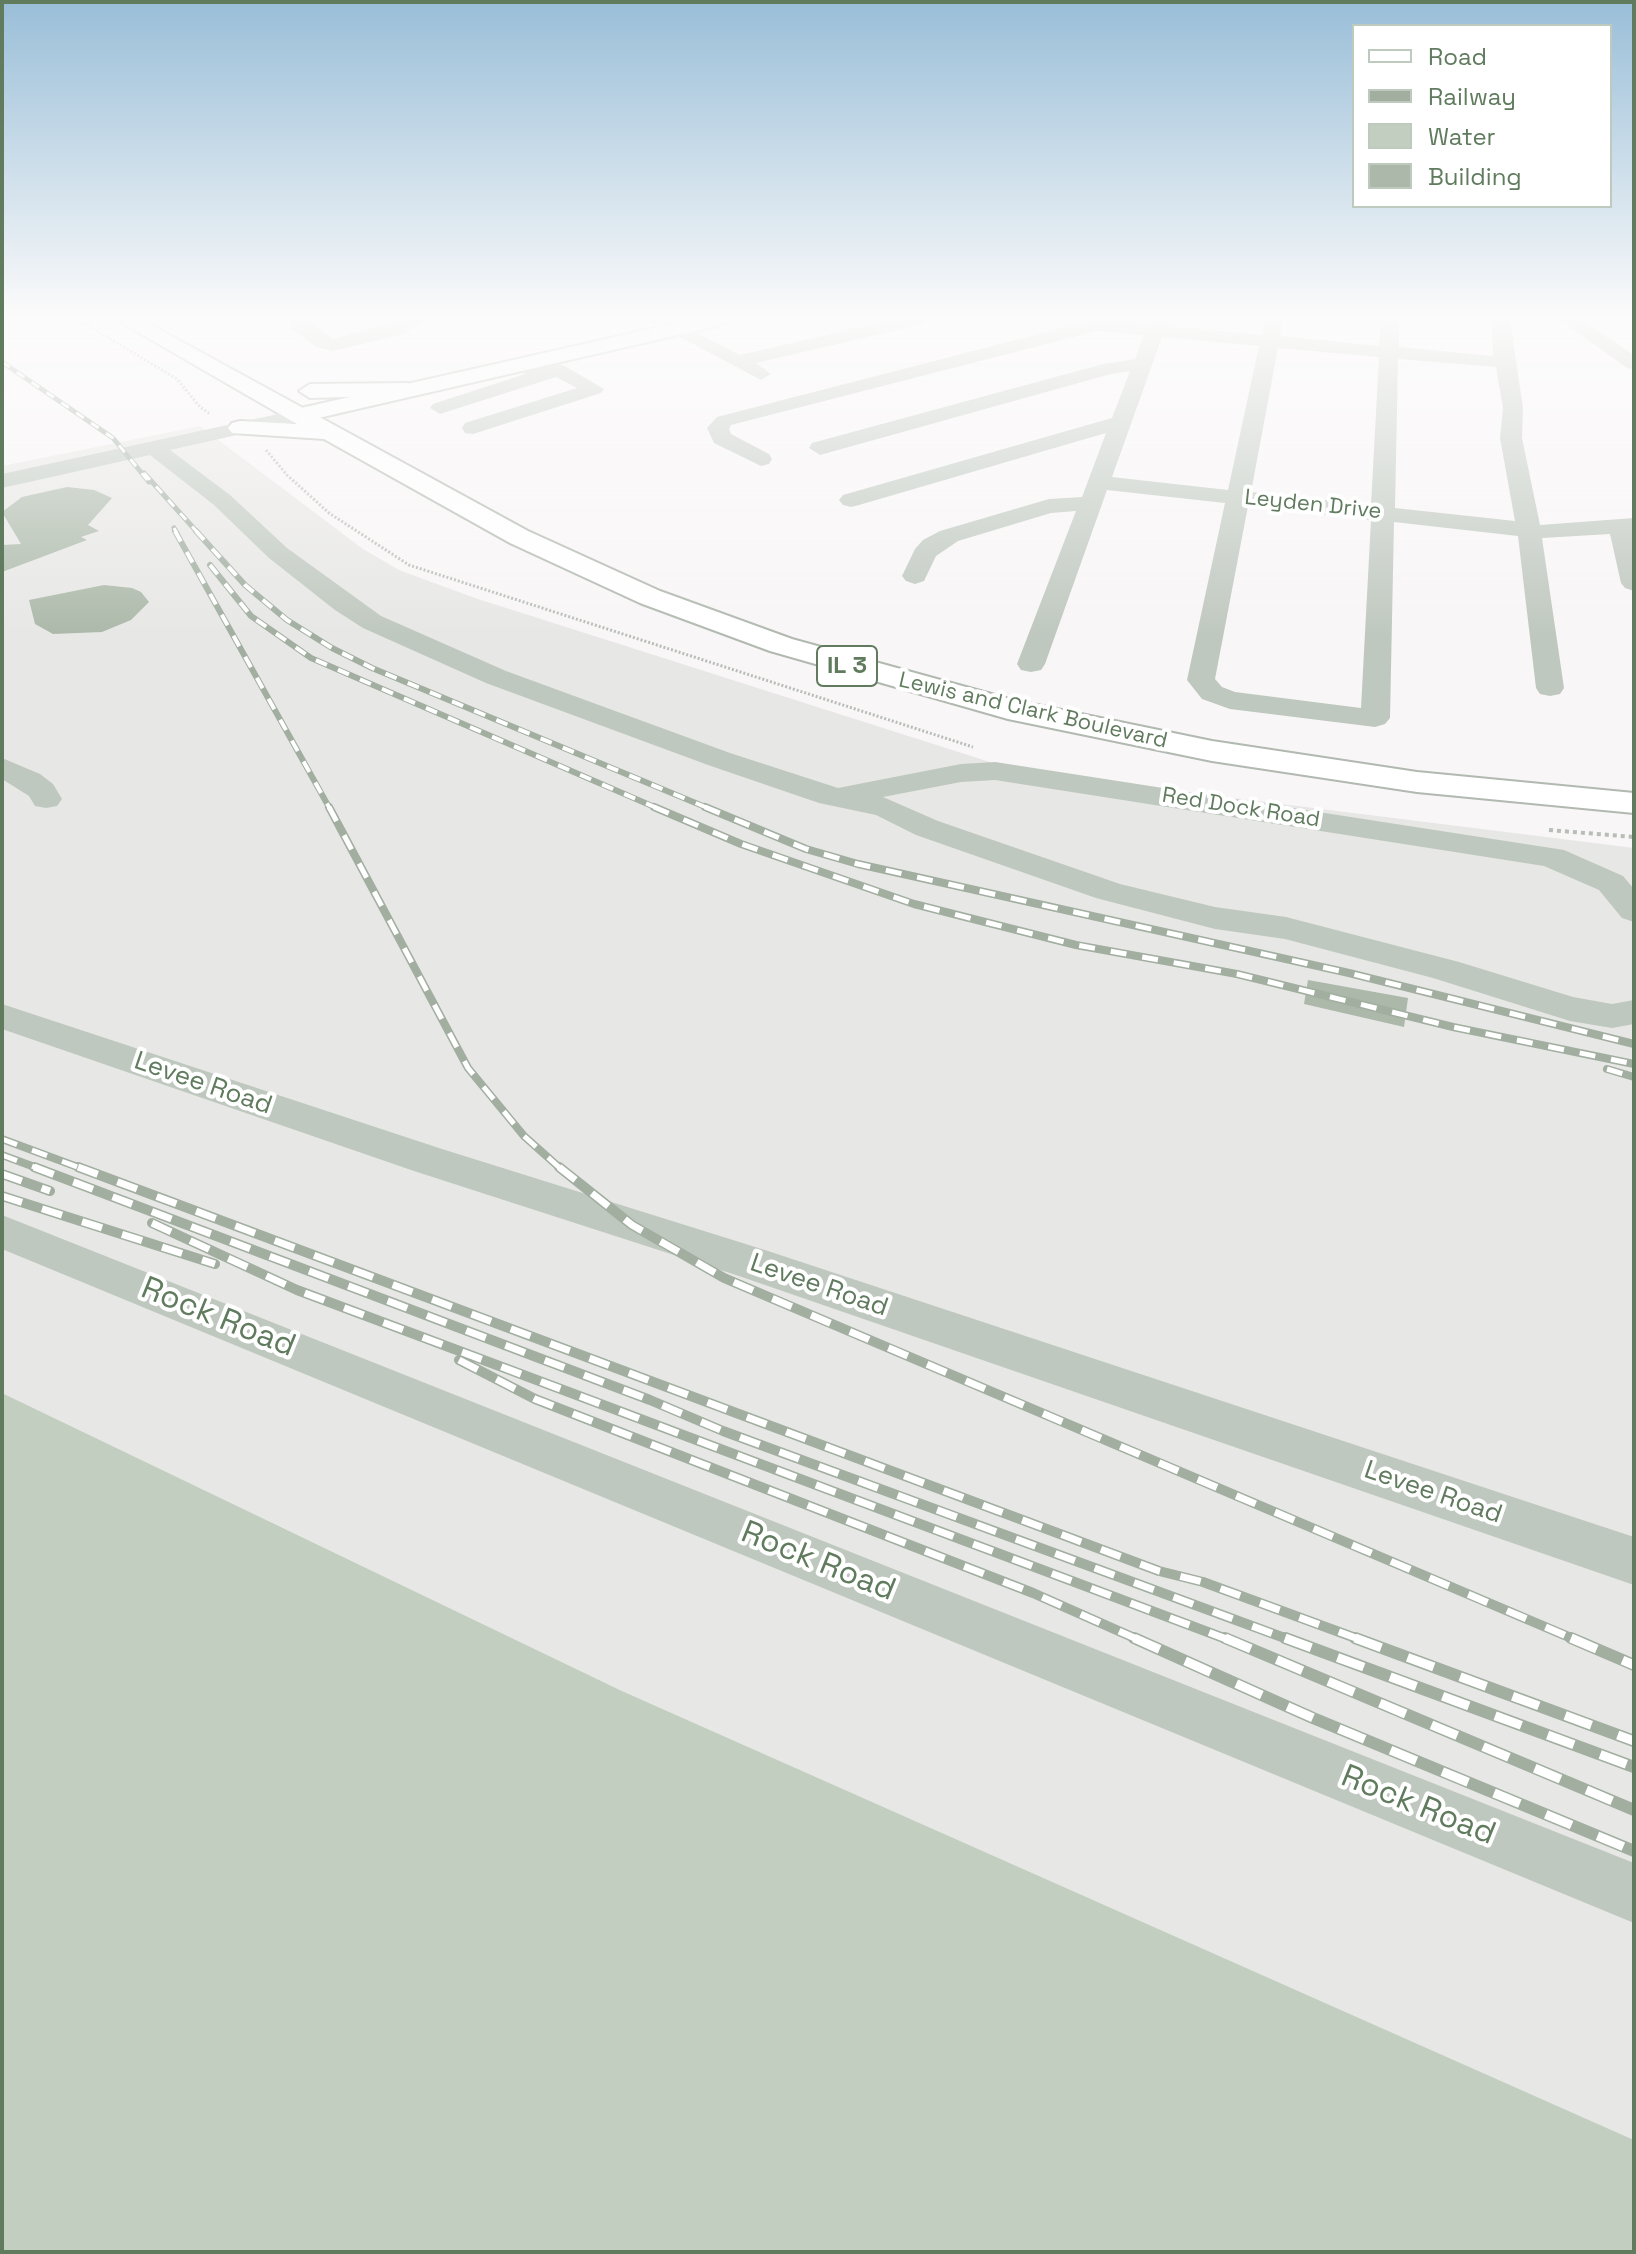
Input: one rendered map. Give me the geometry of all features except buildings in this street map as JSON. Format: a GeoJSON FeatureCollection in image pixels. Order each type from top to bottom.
{"type":"FeatureCollection","features":[{"type":"Feature","properties":{"kind":"main road","name":"Lewis and Clark Boulevard"},"geometry":{"type":"LineString","coordinates":[[343,425],[507,531],[605,578],[717,623],[851,667],[1008,709],[1225,754],[1417,782],[1634,803]]}},
{"type":"Feature","properties":{"kind":"main road","name":"Lewis and Clark Boulevard"},"geometry":{"type":"LineString","coordinates":[[350,425],[415,448]]}},
{"type":"Feature","properties":{"kind":"main road","name":"Lewis and Clark Boulevard"},"geometry":{"type":"LineString","coordinates":[[561,526],[654,572],[773,617],[888,653],[1011,686],[1193,725],[1342,748],[1448,762],[1634,778]]}},
{"type":"Feature","properties":{"kind":"street"},"geometry":{"type":"LineString","coordinates":[[2,481],[154,447],[226,425]]}},
{"type":"Feature","properties":{"kind":"street"},"geometry":{"type":"LineString","coordinates":[[473,428],[482,425]]}},
{"type":"Feature","properties":{"kind":"street"},"geometry":{"type":"LineString","coordinates":[[720,425],[718,428],[722,438],[761,459]]}},
{"type":"Feature","properties":{"kind":"street"},"geometry":{"type":"LineString","coordinates":[[820,448],[903,425]]}},
{"type":"Feature","properties":{"kind":"street"},"geometry":{"type":"LineString","coordinates":[[851,500],[1109,425]]}},
{"type":"Feature","properties":{"kind":"street"},"geometry":{"type":"LineString","coordinates":[[1031,664],[1119,425]]}},
{"type":"Feature","properties":{"kind":"street"},"geometry":{"type":"LineString","coordinates":[[1253,425],[1201,674],[1205,687],[1218,697],[1230,700],[1375,718],[1386,425]]}},
{"type":"Feature","properties":{"kind":"street"},"geometry":{"type":"LineString","coordinates":[[1512,425],[1511,438],[1535,530],[1550,688]]}},
{"type":"Feature","properties":{"kind":"street"},"geometry":{"type":"LineString","coordinates":[[154,447],[243,518],[278,553],[344,604],[372,622],[496,677],[719,759],[830,796],[885,807],[927,828],[1108,891],[1215,918],[1286,928],[1446,970],[1570,1009],[1612,1016],[1634,1012]]}},
{"type":"Feature","properties":{"kind":"street","name":"Leyden Drive"},"geometry":{"type":"LineString","coordinates":[[915,576],[924,554],[932,545],[949,536],[1094,493],[1238,497],[1535,530],[1627,526]]}},
{"type":"Feature","properties":{"kind":"street"},"geometry":{"type":"LineString","coordinates":[[1627,526],[1634,583]]}},
{"type":"Feature","properties":{"kind":"street"},"geometry":{"type":"LineString","coordinates":[[2,767],[29,781],[42,791],[46,799]]}},
{"type":"Feature","properties":{"kind":"street","name":"Red Dock Road"},"geometry":{"type":"LineString","coordinates":[[830,796],[865,793],[961,773],[995,771],[1080,782],[1552,857],[1611,883],[1634,911]]}},
{"type":"Feature","properties":{"kind":"street","name":"Levee Road"},"geometry":{"type":"LineString","coordinates":[[2,1016],[428,1160],[768,1268],[1634,1561]]}},
{"type":"Feature","properties":{"kind":"street","name":"Rock Road"},"geometry":{"type":"LineString","coordinates":[[2,1231],[1634,1893]]}},
{"type":"Feature","properties":{"kind":"shaded area"},"geometry":{"type":"Polygon","coordinates":[[[200,426],[363,549],[399,570],[475,598],[993,763],[1097,781],[1634,848],[1634,2140],[622,1691],[2,1393],[2,466],[200,426]]]}},
{"type":"Feature","properties":{"kind":"water"},"geometry":{"type":"Polygon","coordinates":[[[2,1393],[622,1691],[1634,2140],[1634,2252],[2,2252],[2,1393]]]}},
{"type":"Feature","properties":{"kind":"railway"},"geometry":{"type":"LineString","coordinates":[[94,425],[113,438],[149,482]]}},
{"type":"Feature","properties":{"kind":"railway"},"geometry":{"type":"LineString","coordinates":[[144,473],[198,533]]}},
{"type":"Feature","properties":{"kind":"railway"},"geometry":{"type":"LineString","coordinates":[[174,528],[177,533]]}},
{"type":"Feature","properties":{"kind":"railway"},"geometry":{"type":"LineString","coordinates":[[175,531],[330,809]]}},
{"type":"Feature","properties":{"kind":"railway"},"geometry":{"type":"LineString","coordinates":[[196,531],[245,585],[287,620],[332,648],[372,668],[710,809]]}},
{"type":"Feature","properties":{"kind":"railway"},"geometry":{"type":"LineString","coordinates":[[210,565],[251,616],[311,658],[659,809]]}},
{"type":"Feature","properties":{"kind":"railway"},"geometry":{"type":"LineString","coordinates":[[329,807],[468,1068],[524,1136],[561,1169]]}},
{"type":"Feature","properties":{"kind":"railway"},"geometry":{"type":"LineString","coordinates":[[654,807],[741,844],[914,904],[1076,945],[1237,974],[1453,1027],[1634,1064]]}},
{"type":"Feature","properties":{"kind":"railway"},"geometry":{"type":"LineString","coordinates":[[705,807],[806,849],[858,864],[1349,973],[1634,1044]]}},
{"type":"Feature","properties":{"kind":"railway"},"geometry":{"type":"LineString","coordinates":[[1607,1069],[1634,1077]]}},
{"type":"Feature","properties":{"kind":"railway"},"geometry":{"type":"LineString","coordinates":[[2,1139],[83,1169]]}},
{"type":"Feature","properties":{"kind":"railway"},"geometry":{"type":"LineString","coordinates":[[2,1155],[40,1169]]}},
{"type":"Feature","properties":{"kind":"railway"},"geometry":{"type":"LineString","coordinates":[[34,1167],[650,1400],[723,1431],[1290,1640]]}},
{"type":"Feature","properties":{"kind":"railway"},"geometry":{"type":"LineString","coordinates":[[78,1167],[1159,1571],[1203,1582],[1361,1640]]}},
{"type":"Feature","properties":{"kind":"railway"},"geometry":{"type":"LineString","coordinates":[[559,1167],[632,1225],[724,1278],[1576,1640]]}},
{"type":"Feature","properties":{"kind":"railway"},"geometry":{"type":"LineString","coordinates":[[2,1174],[50,1191]]}},
{"type":"Feature","properties":{"kind":"railway"},"geometry":{"type":"LineString","coordinates":[[2,1196],[215,1264]]}},
{"type":"Feature","properties":{"kind":"railway"},"geometry":{"type":"LineString","coordinates":[[152,1223],[297,1290],[1229,1640]]}},
{"type":"Feature","properties":{"kind":"railway"},"geometry":{"type":"LineString","coordinates":[[459,1360],[535,1399],[1033,1593],[1139,1640]]}},
{"type":"Feature","properties":{"kind":"railway"},"geometry":{"type":"LineString","coordinates":[[1134,1638],[1313,1718],[1634,1851]]}},
{"type":"Feature","properties":{"kind":"railway"},"geometry":{"type":"LineString","coordinates":[[1225,1638],[1634,1810]]}},
{"type":"Feature","properties":{"kind":"railway"},"geometry":{"type":"LineString","coordinates":[[1285,1638],[1634,1767]]}},
{"type":"Feature","properties":{"kind":"railway"},"geometry":{"type":"LineString","coordinates":[[1355,1638],[1634,1741]]}},
{"type":"Feature","properties":{"kind":"railway"},"geometry":{"type":"LineString","coordinates":[[1571,1638],[1634,1665]]}}]}
